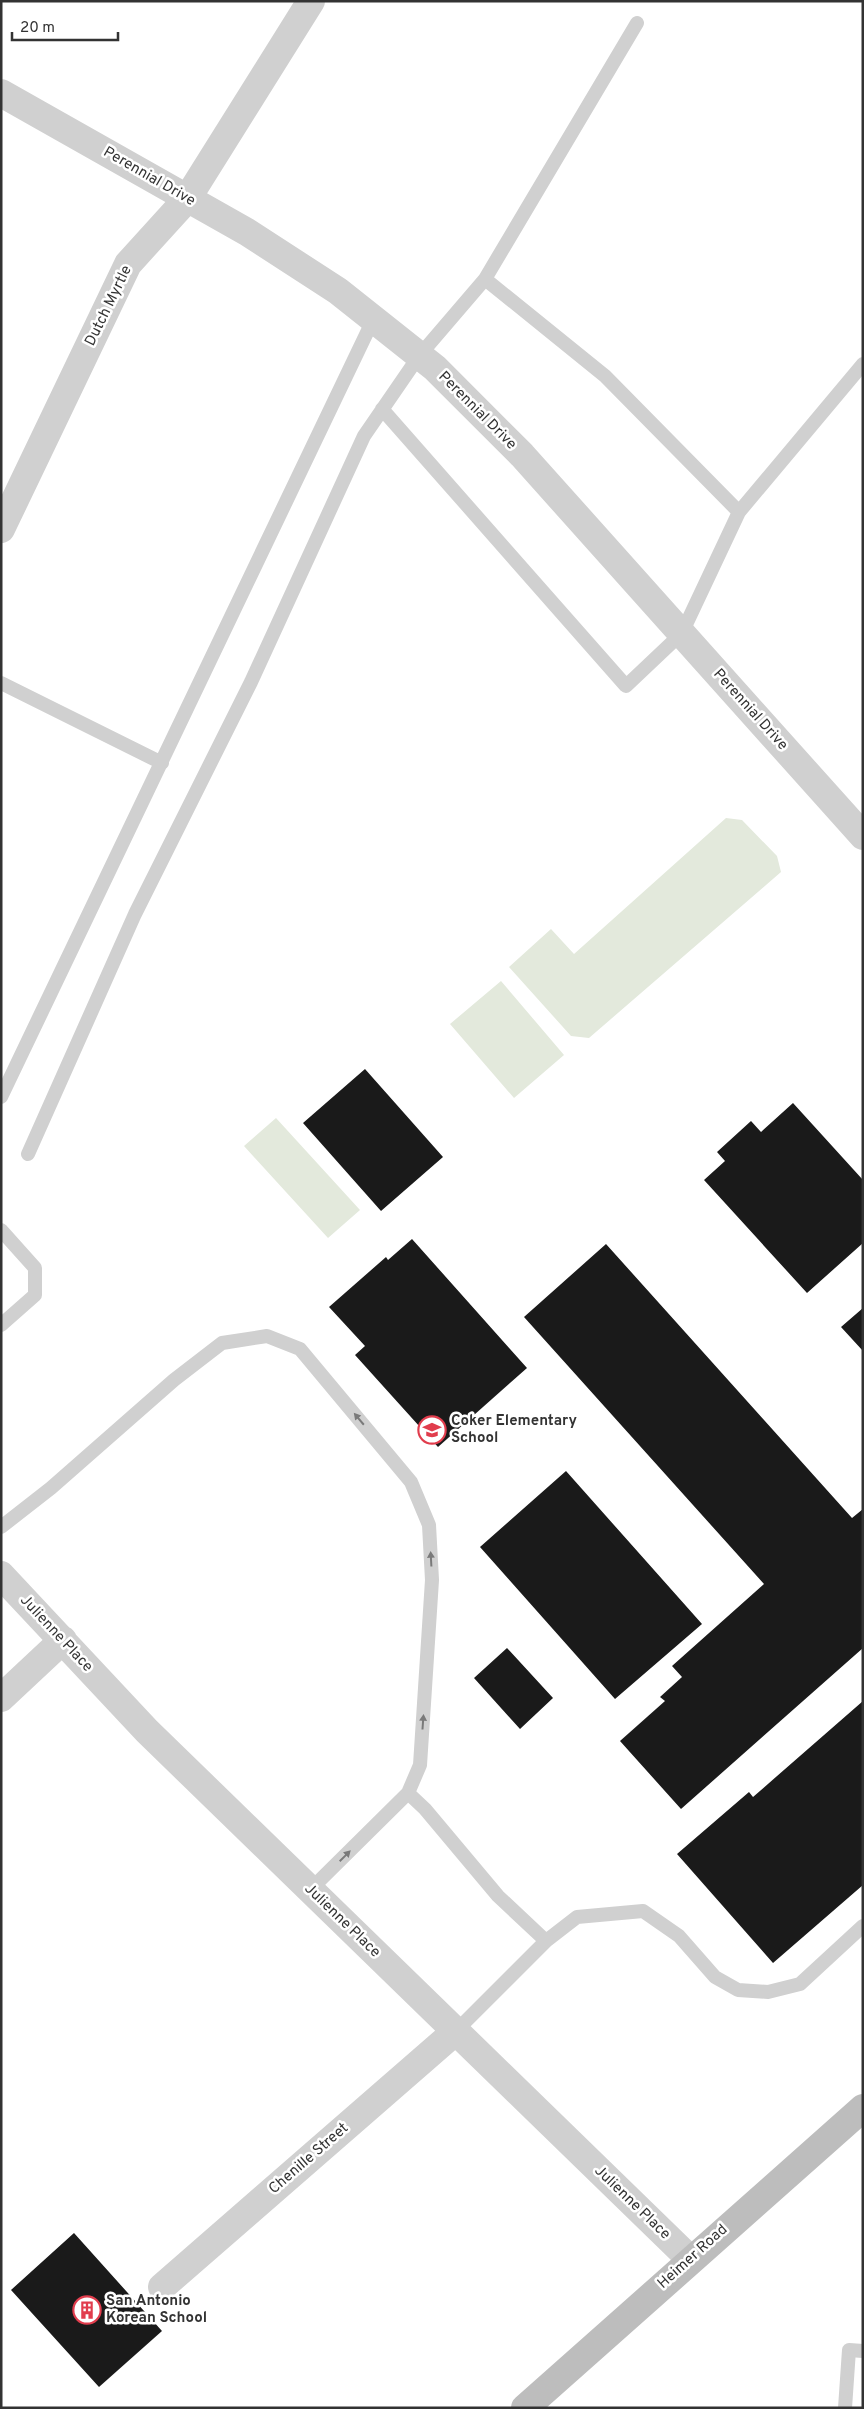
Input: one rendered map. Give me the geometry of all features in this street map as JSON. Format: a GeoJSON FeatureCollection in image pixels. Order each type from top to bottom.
{"type":"FeatureCollection","features":[{"type":"Feature","properties":{"kind":"street","name":"Dutch Myrtle"},"geometry":{"type":"LineString","coordinates":[[1,528],[128,264],[187,199],[311,1]]}},
{"type":"Feature","properties":{"kind":"street","name":"Perennial Drive"},"geometry":{"type":"LineString","coordinates":[[1,93],[247,232],[338,292],[419,356],[522,455],[860,829]]}},
{"type":"Feature","properties":{"kind":"street","name":"Julienne Place"},"geometry":{"type":"LineString","coordinates":[[1,1575],[147,1731],[690,2259]]}},
{"type":"Feature","properties":{"kind":"street"},"geometry":{"type":"LineString","coordinates":[[1,1698],[63,1640]]}},
{"type":"Feature","properties":{"kind":"street","name":"Chenille Street"},"geometry":{"type":"LineString","coordinates":[[162,2287],[456,2031]]}},
{"type":"Feature","properties":{"kind":"street","name":"Heimer Road"},"geometry":{"type":"LineString","coordinates":[[525,2408],[690,2259],[863,2108]]}},
{"type":"Feature","properties":{"kind":"lane"},"geometry":{"type":"LineString","coordinates":[[28,1154],[135,914],[251,682],[364,436],[419,356],[485,279],[637,23]]}},
{"type":"Feature","properties":{"kind":"lane"},"geometry":{"type":"LineString","coordinates":[[485,279],[605,376],[739,512]]}},
{"type":"Feature","properties":{"kind":"lane"},"geometry":{"type":"LineString","coordinates":[[1,1098],[373,320]]}},
{"type":"Feature","properties":{"kind":"lane"},"geometry":{"type":"LineString","coordinates":[[382,409],[626,686],[682,633],[739,512],[863,364]]}},
{"type":"Feature","properties":{"kind":"lane"},"geometry":{"type":"LineString","coordinates":[[1,683],[162,763]]}},
{"type":"Feature","properties":{"kind":"lane"},"geometry":{"type":"LineString","coordinates":[[1,1230],[35,1268],[34,1295],[1,1325]]}},
{"type":"Feature","properties":{"kind":"lane"},"geometry":{"type":"LineString","coordinates":[[1,1527],[51,1488],[174,1380],[222,1343],[267,1336],[300,1349],[411,1482],[429,1526],[432,1580],[420,1765],[408,1794],[310,1890]]}},
{"type":"Feature","properties":{"kind":"lane"},"geometry":{"type":"LineString","coordinates":[[408,1794],[426,1809],[498,1896],[546,1941]]}},
{"type":"Feature","properties":{"kind":"lane"},"geometry":{"type":"LineString","coordinates":[[456,2031],[546,1941],[577,1917],[643,1911],[679,1936],[716,1977],[738,1990],[768,1992],[800,1984],[863,1926]]}},
{"type":"Feature","properties":{"kind":"lane"},"geometry":{"type":"LineString","coordinates":[[845,2408],[849,2350],[863,2350]]}},
{"type":"Feature","properties":{"kind":"shaded area"},"geometry":{"type":"Polygon","coordinates":[[[726,818],[742,820],[777,856],[781,872],[589,1038],[571,1036],[509,967],[551,929],[574,954],[726,818]]]}},
{"type":"Feature","properties":{"kind":"shaded area"},"geometry":{"type":"Polygon","coordinates":[[[501,981],[564,1055],[514,1098],[450,1024],[501,981]]]}},
{"type":"Feature","properties":{"kind":"shaded area"},"geometry":{"type":"Polygon","coordinates":[[[276,1118],[360,1210],[328,1238],[244,1146],[276,1118]]]}},
{"type":"Feature","properties":{"kind":"building"},"geometry":{"type":"Polygon","coordinates":[[[365,1069],[443,1157],[381,1211],[303,1123],[365,1069]]]}},
{"type":"Feature","properties":{"kind":"building"},"geometry":{"type":"Polygon","coordinates":[[[793,1103],[863,1180],[863,1243],[807,1293],[704,1180],[725,1161],[717,1152],[751,1121],[761,1132],[793,1103]]]}},
{"type":"Feature","properties":{"kind":"building"},"geometry":{"type":"Polygon","coordinates":[[[412,1239],[527,1368],[438,1447],[355,1355],[365,1346],[329,1307],[386,1257],[388,1260],[412,1239]]]}},
{"type":"Feature","properties":{"kind":"building"},"geometry":{"type":"Polygon","coordinates":[[[606,1244],[852,1518],[863,1509],[863,1648],[681,1809],[620,1741],[665,1701],[660,1697],[682,1677],[672,1666],[764,1584],[524,1317],[606,1244]]]}},
{"type":"Feature","properties":{"kind":"building"},"geometry":{"type":"Polygon","coordinates":[[[863,1308],[863,1351],[841,1327],[863,1308]]]}},
{"type":"Feature","properties":{"kind":"building"},"geometry":{"type":"Polygon","coordinates":[[[566,1471],[702,1624],[615,1699],[480,1547],[566,1471]]]}},
{"type":"Feature","properties":{"kind":"building"},"geometry":{"type":"Polygon","coordinates":[[[507,1648],[553,1698],[520,1729],[474,1678],[507,1648]]]}},
{"type":"Feature","properties":{"kind":"building"},"geometry":{"type":"Polygon","coordinates":[[[863,1701],[863,1885],[773,1963],[677,1854],[749,1792],[753,1797],[863,1701]]]}},
{"type":"Feature","properties":{"kind":"building","name":"San Antonio Korean School"},"geometry":{"type":"Polygon","coordinates":[[[74,2233],[162,2331],[99,2387],[11,2290],[74,2233]]]}},
{"type":"Feature","properties":{"kind":"place","name":"Coker Elementary School"},"geometry":{"type":"Point","coordinates":[432,1430]}},
{"type":"Feature","properties":{"kind":"place","name":"San Antonio Korean School"},"geometry":{"type":"Point","coordinates":[87,2310]}}]}
